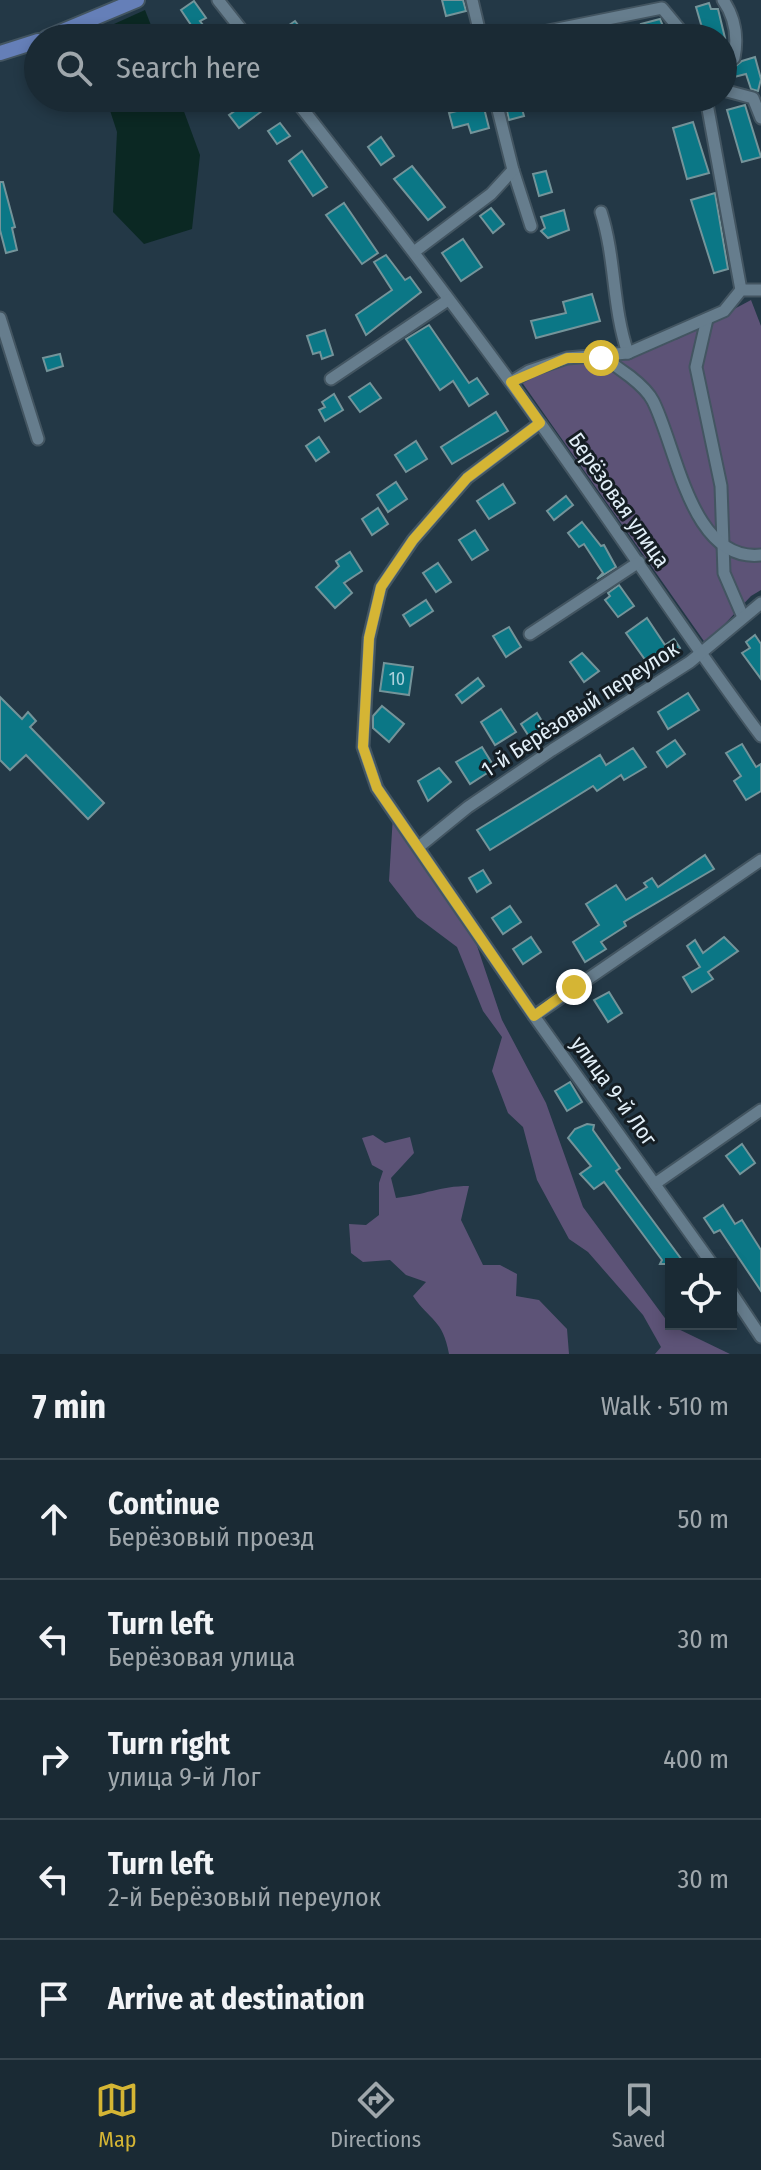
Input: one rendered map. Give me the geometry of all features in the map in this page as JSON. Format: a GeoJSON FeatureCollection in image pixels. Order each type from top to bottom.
{"type":"FeatureCollection","features":[{"type":"Feature","properties":{"kind":"main road"},"geometry":{"type":"LineString","coordinates":[[80,24],[137,0]]}},
{"type":"Feature","properties":{"kind":"main road"},"geometry":{"type":"LineString","coordinates":[[0,53],[24,45]]}},
{"type":"Feature","properties":{"kind":"street"},"geometry":{"type":"LineString","coordinates":[[220,2],[235,0]]}},
{"type":"Feature","properties":{"kind":"street"},"geometry":{"type":"LineString","coordinates":[[472,0],[478,24]]}},
{"type":"Feature","properties":{"kind":"street"},"geometry":{"type":"LineString","coordinates":[[723,0],[734,24]]}},
{"type":"Feature","properties":{"kind":"street"},"geometry":{"type":"LineString","coordinates":[[220,2],[237,24]]}},
{"type":"Feature","properties":{"kind":"street"},"geometry":{"type":"LineString","coordinates":[[576,24],[666,4],[678,24]]}},
{"type":"Feature","properties":{"kind":"street"},"geometry":{"type":"LineString","coordinates":[[737,94],[753,98],[761,118]]}},
{"type":"Feature","properties":{"kind":"street","name":"Берёзовая улица"},"geometry":{"type":"LineString","coordinates":[[305,112],[511,382],[639,562],[700,654],[761,736]]}},
{"type":"Feature","properties":{"kind":"street"},"geometry":{"type":"LineString","coordinates":[[498,112],[531,226]]}},
{"type":"Feature","properties":{"kind":"street"},"geometry":{"type":"LineString","coordinates":[[511,382],[567,358],[601,358],[628,353],[724,311],[741,290],[709,112]]}},
{"type":"Feature","properties":{"kind":"street"},"geometry":{"type":"LineString","coordinates":[[414,252],[491,194],[513,170]]}},
{"type":"Feature","properties":{"kind":"street"},"geometry":{"type":"LineString","coordinates":[[601,212],[615,273],[616,321],[628,353]]}},
{"type":"Feature","properties":{"kind":"street"},"geometry":{"type":"LineString","coordinates":[[741,290],[761,290]]}},
{"type":"Feature","properties":{"kind":"street"},"geometry":{"type":"LineString","coordinates":[[331,379],[448,300]]}},
{"type":"Feature","properties":{"kind":"street"},"geometry":{"type":"LineString","coordinates":[[0,318],[38,439]]}},
{"type":"Feature","properties":{"kind":"street"},"geometry":{"type":"LineString","coordinates":[[707,319],[696,367],[721,486],[726,550],[724,573],[743,617]]}},
{"type":"Feature","properties":{"kind":"street"},"geometry":{"type":"LineString","coordinates":[[601,358],[652,398],[701,522],[726,550],[749,557],[761,555]]}},
{"type":"Feature","properties":{"kind":"street","name":"улица 9-й Лог"},"geometry":{"type":"LineString","coordinates":[[540,423],[467,478],[413,540],[381,587],[369,638],[363,747],[377,788],[420,846],[534,1016],[708,1258]]}},
{"type":"Feature","properties":{"kind":"street"},"geometry":{"type":"LineString","coordinates":[[530,634],[639,562]]}},
{"type":"Feature","properties":{"kind":"street","name":"1-й Берёзовый переулок"},"geometry":{"type":"LineString","coordinates":[[420,846],[480,799],[700,654],[761,603]]}},
{"type":"Feature","properties":{"kind":"street"},"geometry":{"type":"LineString","coordinates":[[534,1016],[761,860]]}},
{"type":"Feature","properties":{"kind":"street"},"geometry":{"type":"LineString","coordinates":[[656,1183],[761,1110]]}},
{"type":"Feature","properties":{"kind":"street"},"geometry":{"type":"LineString","coordinates":[[737,1301],[761,1337]]}},
{"type":"Feature","properties":{"kind":"shaded area"},"geometry":{"type":"Polygon","coordinates":[[[145,10],[150,24],[114,24],[145,10]]]}},
{"type":"Feature","properties":{"kind":"shaded area"},"geometry":{"type":"Polygon","coordinates":[[[111,112],[184,112],[200,155],[192,229],[144,244],[113,212],[117,132],[111,112]]]}},
{"type":"Feature","properties":{"kind":"shaded area"},"geometry":{"type":"Polygon","coordinates":[[[751,300],[761,326],[761,590],[751,596],[706,644],[521,381],[529,372],[678,339],[751,300]]]}},
{"type":"Feature","properties":{"kind":"shaded area"},"geometry":{"type":"Polygon","coordinates":[[[393,815],[472,931],[502,1020],[546,1103],[583,1207],[665,1318],[665,1330],[680,1330],[730,1354],[655,1354],[661,1347],[643,1315],[588,1252],[569,1239],[537,1180],[523,1127],[508,1113],[492,1071],[502,1037],[483,1011],[457,947],[417,917],[389,881],[393,815]]]}},
{"type":"Feature","properties":{"kind":"shaded area"},"geometry":{"type":"Polygon","coordinates":[[[373,1135],[385,1143],[410,1137],[414,1153],[391,1178],[396,1198],[469,1186],[461,1220],[483,1265],[500,1265],[517,1274],[516,1296],[539,1300],[567,1329],[569,1354],[449,1354],[439,1327],[413,1296],[426,1282],[406,1275],[390,1260],[363,1262],[351,1253],[349,1224],[366,1225],[379,1215],[379,1183],[383,1171],[372,1165],[362,1138],[373,1135]]]}},
{"type":"Feature","properties":{"kind":"building"},"geometry":{"type":"Polygon","coordinates":[[[442,0],[463,0],[466,11],[446,16],[442,0]]]}},
{"type":"Feature","properties":{"kind":"building"},"geometry":{"type":"Polygon","coordinates":[[[194,1],[206,18],[200,21],[202,24],[190,24],[181,10],[194,1]]]}},
{"type":"Feature","properties":{"kind":"building"},"geometry":{"type":"Polygon","coordinates":[[[709,3],[711,9],[718,9],[722,24],[701,24],[696,7],[709,3]]]}},
{"type":"Feature","properties":{"kind":"building"},"geometry":{"type":"Polygon","coordinates":[[[660,19],[662,24],[641,24],[660,19]]]}},
{"type":"Feature","properties":{"kind":"building"},"geometry":{"type":"Polygon","coordinates":[[[755,57],[761,79],[758,91],[751,89],[746,74],[737,76],[737,65],[755,57]]]}},
{"type":"Feature","properties":{"kind":"building"},"geometry":{"type":"Polygon","coordinates":[[[745,105],[761,157],[742,162],[728,112],[737,112],[737,107],[745,105]]]}},
{"type":"Feature","properties":{"kind":"building"},"geometry":{"type":"Polygon","coordinates":[[[233,112],[261,112],[239,128],[229,115],[233,112]]]}},
{"type":"Feature","properties":{"kind":"building"},"geometry":{"type":"Polygon","coordinates":[[[485,112],[489,128],[471,133],[468,124],[453,128],[449,113],[485,112]]]}},
{"type":"Feature","properties":{"kind":"building"},"geometry":{"type":"Polygon","coordinates":[[[507,112],[523,112],[524,116],[509,120],[507,112]]]}},
{"type":"Feature","properties":{"kind":"building"},"geometry":{"type":"Polygon","coordinates":[[[693,122],[709,173],[687,179],[673,128],[693,122]]]}},
{"type":"Feature","properties":{"kind":"building"},"geometry":{"type":"Polygon","coordinates":[[[280,123],[290,136],[277,144],[268,131],[280,123]]]}},
{"type":"Feature","properties":{"kind":"building"},"geometry":{"type":"Polygon","coordinates":[[[381,137],[394,156],[381,165],[368,147],[381,137]]]}},
{"type":"Feature","properties":{"kind":"building"},"geometry":{"type":"Polygon","coordinates":[[[302,151],[327,187],[313,196],[289,161],[302,151]]]}},
{"type":"Feature","properties":{"kind":"building"},"geometry":{"type":"Polygon","coordinates":[[[412,166],[445,207],[428,220],[394,179],[412,166]]]}},
{"type":"Feature","properties":{"kind":"building"},"geometry":{"type":"Polygon","coordinates":[[[546,171],[552,192],[539,196],[533,174],[546,171]]]}},
{"type":"Feature","properties":{"kind":"building"},"geometry":{"type":"Polygon","coordinates":[[[0,182],[3,182],[15,227],[12,228],[17,250],[6,253],[0,230],[0,182]]]}},
{"type":"Feature","properties":{"kind":"building"},"geometry":{"type":"Polygon","coordinates":[[[715,193],[728,269],[714,273],[691,200],[715,193]]]}},
{"type":"Feature","properties":{"kind":"building"},"geometry":{"type":"Polygon","coordinates":[[[344,203],[378,253],[362,264],[326,215],[344,203]]]}},
{"type":"Feature","properties":{"kind":"building"},"geometry":{"type":"Polygon","coordinates":[[[491,208],[504,224],[493,233],[480,216],[491,208]]]}},
{"type":"Feature","properties":{"kind":"building"},"geometry":{"type":"Polygon","coordinates":[[[564,210],[569,230],[548,238],[541,231],[545,228],[541,217],[564,210]]]}},
{"type":"Feature","properties":{"kind":"building"},"geometry":{"type":"Polygon","coordinates":[[[463,239],[482,267],[461,281],[442,253],[463,239]]]}},
{"type":"Feature","properties":{"kind":"building"},"geometry":{"type":"Polygon","coordinates":[[[386,255],[405,280],[410,277],[421,292],[366,335],[356,315],[392,290],[374,262],[386,255]]]}},
{"type":"Feature","properties":{"kind":"building"},"geometry":{"type":"Polygon","coordinates":[[[592,294],[600,321],[536,338],[531,321],[566,313],[563,302],[592,294]]]}},
{"type":"Feature","properties":{"kind":"building"},"geometry":{"type":"Polygon","coordinates":[[[429,325],[469,383],[477,378],[488,394],[469,406],[453,381],[440,390],[406,339],[429,325]]]}},
{"type":"Feature","properties":{"kind":"building"},"geometry":{"type":"Polygon","coordinates":[[[325,330],[333,355],[322,359],[320,352],[313,354],[307,336],[325,330]]]}},
{"type":"Feature","properties":{"kind":"building"},"geometry":{"type":"Polygon","coordinates":[[[60,354],[63,366],[47,371],[43,358],[60,354]]]}},
{"type":"Feature","properties":{"kind":"building"},"geometry":{"type":"Polygon","coordinates":[[[370,383],[381,398],[360,412],[349,397],[370,383]]]}},
{"type":"Feature","properties":{"kind":"building"},"geometry":{"type":"Polygon","coordinates":[[[334,394],[343,410],[325,421],[319,410],[325,407],[322,402],[334,394]]]}},
{"type":"Feature","properties":{"kind":"building"},"geometry":{"type":"Polygon","coordinates":[[[496,412],[508,431],[452,464],[441,447],[496,412]]]}},
{"type":"Feature","properties":{"kind":"building"},"geometry":{"type":"Polygon","coordinates":[[[319,437],[329,452],[316,461],[306,446],[319,437]]]}},
{"type":"Feature","properties":{"kind":"building"},"geometry":{"type":"Polygon","coordinates":[[[416,441],[427,459],[406,472],[395,455],[416,441]]]}},
{"type":"Feature","properties":{"kind":"building"},"geometry":{"type":"Polygon","coordinates":[[[396,482],[407,499],[388,512],[377,495],[396,482]]]}},
{"type":"Feature","properties":{"kind":"building"},"geometry":{"type":"Polygon","coordinates":[[[503,484],[515,503],[489,519],[477,501],[503,484]]]}},
{"type":"Feature","properties":{"kind":"building"},"geometry":{"type":"Polygon","coordinates":[[[566,496],[573,505],[554,520],[547,511],[566,496]]]}},
{"type":"Feature","properties":{"kind":"building"},"geometry":{"type":"Polygon","coordinates":[[[378,508],[388,524],[372,535],[362,519],[378,508]]]}},
{"type":"Feature","properties":{"kind":"building"},"geometry":{"type":"Polygon","coordinates":[[[582,522],[601,546],[604,545],[616,567],[597,579],[603,573],[584,544],[579,547],[568,533],[582,522]]]}},
{"type":"Feature","properties":{"kind":"building"},"geometry":{"type":"Polygon","coordinates":[[[475,530],[488,550],[472,560],[459,540],[475,530]]]}},
{"type":"Feature","properties":{"kind":"building"},"geometry":{"type":"Polygon","coordinates":[[[350,552],[362,571],[344,583],[352,593],[335,608],[316,587],[339,566],[336,561],[350,552]]]}},
{"type":"Feature","properties":{"kind":"building"},"geometry":{"type":"Polygon","coordinates":[[[438,563],[451,582],[436,592],[423,573],[438,563]]]}},
{"type":"Feature","properties":{"kind":"building"},"geometry":{"type":"Polygon","coordinates":[[[619,585],[634,606],[618,617],[605,600],[610,596],[608,593],[619,585]]]}},
{"type":"Feature","properties":{"kind":"building"},"geometry":{"type":"Polygon","coordinates":[[[426,600],[433,611],[410,626],[403,615],[426,600]]]}},
{"type":"Feature","properties":{"kind":"building"},"geometry":{"type":"Polygon","coordinates":[[[647,618],[665,645],[674,639],[680,648],[651,668],[626,633],[647,618]]]}},
{"type":"Feature","properties":{"kind":"building"},"geometry":{"type":"Polygon","coordinates":[[[509,627],[521,647],[506,657],[493,636],[509,627]]]}},
{"type":"Feature","properties":{"kind":"building"},"geometry":{"type":"Polygon","coordinates":[[[755,635],[761,644],[761,679],[742,653],[750,648],[746,642],[755,635]]]}},
{"type":"Feature","properties":{"kind":"building"},"geometry":{"type":"Polygon","coordinates":[[[582,653],[599,671],[584,682],[570,662],[582,653]]]}},
{"type":"Feature","properties":{"kind":"building"},"geometry":{"type":"Polygon","coordinates":[[[384,663],[413,667],[409,695],[380,691],[384,663]]]}},
{"type":"Feature","properties":{"kind":"building"},"geometry":{"type":"Polygon","coordinates":[[[478,678],[484,686],[462,703],[456,695],[478,678]]]}},
{"type":"Feature","properties":{"kind":"building"},"geometry":{"type":"Polygon","coordinates":[[[688,693],[699,710],[668,729],[658,712],[688,693]]]}},
{"type":"Feature","properties":{"kind":"building"},"geometry":{"type":"Polygon","coordinates":[[[0,697],[22,719],[28,712],[36,721],[30,727],[104,803],[88,819],[26,755],[10,770],[0,760],[0,697]]]}},
{"type":"Feature","properties":{"kind":"building"},"geometry":{"type":"Polygon","coordinates":[[[382,706],[404,724],[389,742],[373,728],[373,716],[382,706]]]}},
{"type":"Feature","properties":{"kind":"building"},"geometry":{"type":"Polygon","coordinates":[[[501,709],[516,732],[495,745],[481,722],[501,709]]]}},
{"type":"Feature","properties":{"kind":"building"},"geometry":{"type":"Polygon","coordinates":[[[537,713],[551,736],[535,746],[521,724],[537,713]]]}},
{"type":"Feature","properties":{"kind":"building"},"geometry":{"type":"Polygon","coordinates":[[[675,740],[685,754],[667,767],[657,752],[675,740]]]}},
{"type":"Feature","properties":{"kind":"building"},"geometry":{"type":"Polygon","coordinates":[[[742,744],[756,767],[761,764],[761,791],[746,800],[734,781],[741,776],[726,753],[742,744]]]}},
{"type":"Feature","properties":{"kind":"building"},"geometry":{"type":"Polygon","coordinates":[[[482,747],[495,768],[470,784],[456,762],[482,747]]]}},
{"type":"Feature","properties":{"kind":"building"},"geometry":{"type":"Polygon","coordinates":[[[633,748],[646,767],[624,780],[621,775],[597,791],[593,786],[490,850],[477,830],[600,755],[606,765],[633,748]]]}},
{"type":"Feature","properties":{"kind":"building"},"geometry":{"type":"Polygon","coordinates":[[[439,768],[451,782],[428,801],[418,781],[439,768]]]}},
{"type":"Feature","properties":{"kind":"building"},"geometry":{"type":"Polygon","coordinates":[[[705,855],[714,869],[624,922],[626,926],[601,942],[606,949],[585,962],[573,942],[599,925],[586,904],[616,885],[626,900],[647,887],[644,883],[652,878],[658,887],[705,855]]]}},
{"type":"Feature","properties":{"kind":"building"},"geometry":{"type":"Polygon","coordinates":[[[483,870],[491,883],[477,892],[469,878],[483,870]]]}},
{"type":"Feature","properties":{"kind":"building"},"geometry":{"type":"Polygon","coordinates":[[[510,906],[521,922],[503,934],[492,918],[510,906]]]}},
{"type":"Feature","properties":{"kind":"building"},"geometry":{"type":"Polygon","coordinates":[[[531,937],[541,952],[523,964],[513,949],[531,937]]]}},
{"type":"Feature","properties":{"kind":"building"},"geometry":{"type":"Polygon","coordinates":[[[724,937],[738,951],[708,972],[713,979],[692,992],[683,977],[700,967],[687,946],[695,940],[703,953],[724,937]]]}},
{"type":"Feature","properties":{"kind":"building"},"geometry":{"type":"Polygon","coordinates":[[[609,992],[622,1013],[608,1022],[594,1000],[609,992]]]}},
{"type":"Feature","properties":{"kind":"building"},"geometry":{"type":"Polygon","coordinates":[[[570,1082],[582,1102],[567,1111],[555,1091],[570,1082]]]}},
{"type":"Feature","properties":{"kind":"building"},"geometry":{"type":"Polygon","coordinates":[[[587,1124],[594,1125],[593,1130],[620,1168],[616,1171],[681,1258],[665,1258],[665,1264],[660,1264],[662,1260],[604,1182],[594,1189],[580,1174],[591,1166],[568,1138],[575,1129],[587,1124]]]}},
{"type":"Feature","properties":{"kind":"building"},"geometry":{"type":"Polygon","coordinates":[[[742,1144],[755,1163],[740,1174],[726,1156],[742,1144]]]}},
{"type":"Feature","properties":{"kind":"building"},"geometry":{"type":"Polygon","coordinates":[[[723,1205],[735,1224],[742,1220],[761,1250],[761,1291],[720,1230],[714,1233],[704,1218],[723,1205]]]}},
{"type":"Feature","properties":{"kind":"route"},"geometry":{"type":"LineString","coordinates":[[574,987],[534,1016],[420,846],[377,788],[363,747],[364,699],[369,638],[381,587],[413,540],[467,478],[540,423],[511,382],[529,371],[567,358],[601,358]]}}]}
